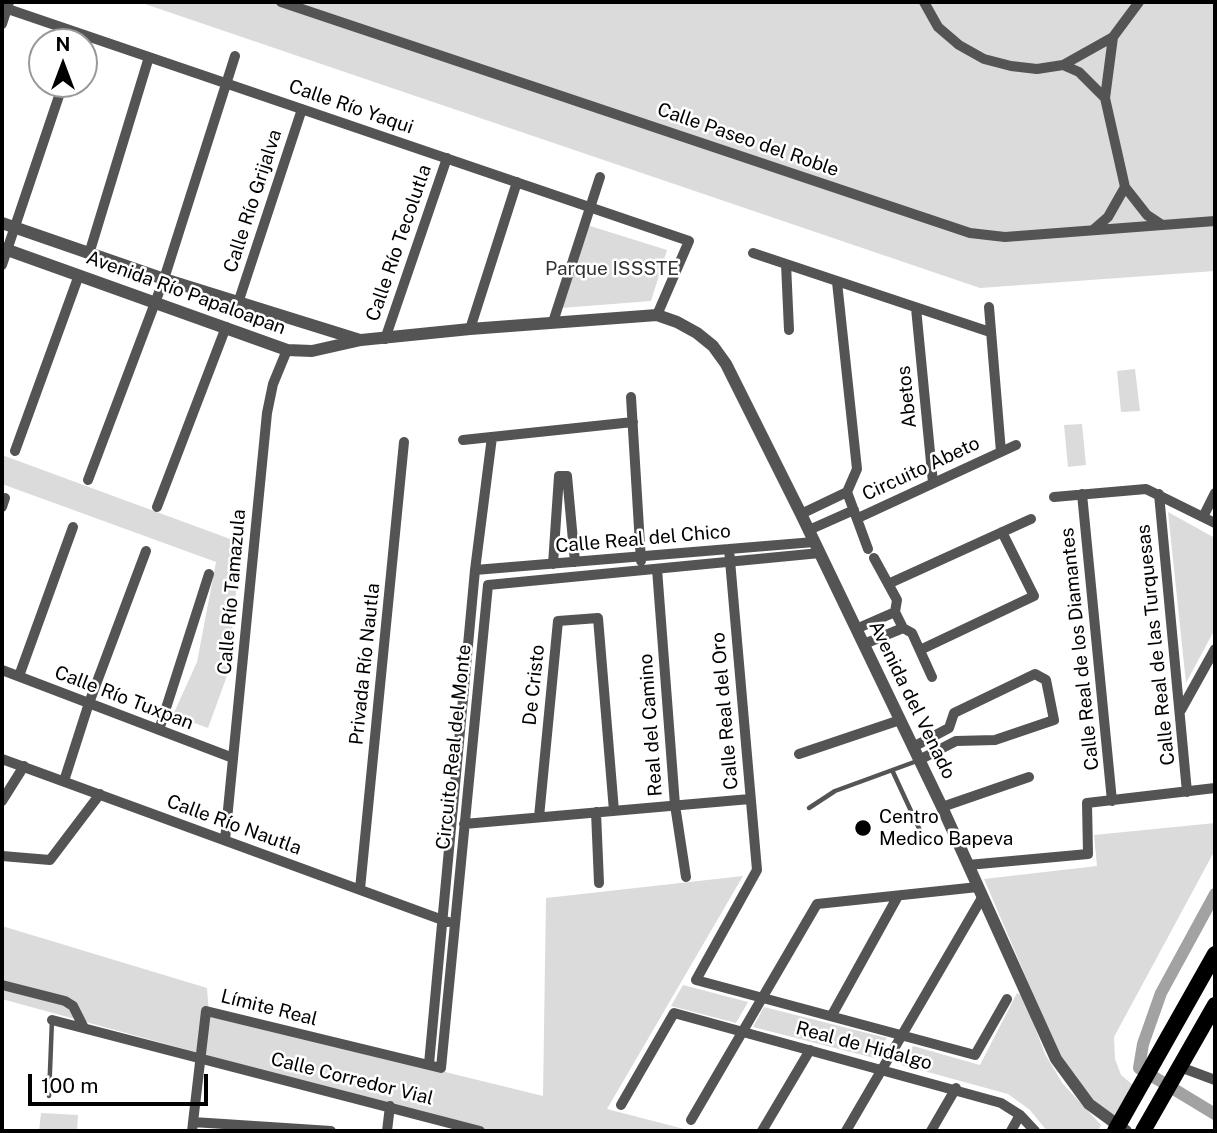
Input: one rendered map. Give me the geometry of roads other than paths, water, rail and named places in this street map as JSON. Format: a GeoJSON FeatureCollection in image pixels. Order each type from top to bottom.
{"type":"FeatureCollection","features":[{"type":"Feature","properties":{"kind":"main road"},"geometry":{"type":"LineString","coordinates":[[1113,1126],[1140,1091],[1215,954]]}},
{"type":"Feature","properties":{"kind":"main road"},"geometry":{"type":"LineString","coordinates":[[1143,1131],[1215,1005]]}},
{"type":"Feature","properties":{"kind":"street","name":"Calle Paseo del Roble"},"geometry":{"type":"LineString","coordinates":[[281,2],[970,233],[1005,237],[1215,222]]}},
{"type":"Feature","properties":{"kind":"street"},"geometry":{"type":"LineString","coordinates":[[924,2],[938,27],[959,45],[984,59],[1037,69],[1063,65],[1113,37],[1139,2]]}},
{"type":"Feature","properties":{"kind":"street"},"geometry":{"type":"LineString","coordinates":[[2,24],[6,6]]}},
{"type":"Feature","properties":{"kind":"street","name":"Calle Río Yaqui"},"geometry":{"type":"LineString","coordinates":[[6,6],[56,28]]}},
{"type":"Feature","properties":{"kind":"street"},"geometry":{"type":"LineString","coordinates":[[1113,37],[1105,98],[1125,187],[1147,215],[1163,225]]}},
{"type":"Feature","properties":{"kind":"street","name":"Calle Río Yaqui"},"geometry":{"type":"LineString","coordinates":[[98,43],[149,57],[689,240],[657,315]]}},
{"type":"Feature","properties":{"kind":"street"},"geometry":{"type":"LineString","coordinates":[[88,480],[164,279],[235,56]]}},
{"type":"Feature","properties":{"kind":"street"},"geometry":{"type":"LineString","coordinates":[[89,254],[149,57]]}},
{"type":"Feature","properties":{"kind":"street"},"geometry":{"type":"LineString","coordinates":[[1063,65],[1079,72],[1105,98]]}},
{"type":"Feature","properties":{"kind":"street"},"geometry":{"type":"LineString","coordinates":[[2,265],[8,225],[58,98]]}},
{"type":"Feature","properties":{"kind":"street","name":"Calle Río Grijalva"},"geometry":{"type":"LineString","coordinates":[[238,303],[302,109]]}},
{"type":"Feature","properties":{"kind":"street","name":"Calle Río Tecolutla"},"geometry":{"type":"LineString","coordinates":[[385,339],[447,159]]}},
{"type":"Feature","properties":{"kind":"street"},"geometry":{"type":"LineString","coordinates":[[553,321],[600,177]]}},
{"type":"Feature","properties":{"kind":"street"},"geometry":{"type":"LineString","coordinates":[[470,329],[517,182]]}},
{"type":"Feature","properties":{"kind":"street"},"geometry":{"type":"LineString","coordinates":[[1093,230],[1108,217],[1125,187]]}},
{"type":"Feature","properties":{"kind":"street","name":"Avenida Río Papaloapan"},"geometry":{"type":"LineString","coordinates":[[8,225],[164,279],[361,340]]}},
{"type":"Feature","properties":{"kind":"street","name":"Avenida Río Papaloapan"},"geometry":{"type":"LineString","coordinates":[[4,249],[287,350],[312,351],[361,340],[553,321],[657,315],[677,321],[696,333]]}},
{"type":"Feature","properties":{"kind":"street"},"geometry":{"type":"LineString","coordinates":[[753,253],[990,332]]}},
{"type":"Feature","properties":{"kind":"street"},"geometry":{"type":"LineString","coordinates":[[786,264],[789,331]]}},
{"type":"Feature","properties":{"kind":"street"},"geometry":{"type":"LineString","coordinates":[[15,451],[79,275]]}},
{"type":"Feature","properties":{"kind":"street","name":"Circuito Abeto"},"geometry":{"type":"LineString","coordinates":[[837,282],[857,470],[847,492],[856,514],[1001,452],[989,307]]}},
{"type":"Feature","properties":{"kind":"street","name":"Abetos"},"geometry":{"type":"LineString","coordinates":[[916,308],[933,483]]}},
{"type":"Feature","properties":{"kind":"street"},"geometry":{"type":"LineString","coordinates":[[157,507],[226,327]]}},
{"type":"Feature","properties":{"kind":"street","name":"Avenida del Venado"},"geometry":{"type":"LineString","coordinates":[[696,333],[713,346],[726,363],[801,514],[942,807],[1056,1059],[1089,1104],[1113,1126],[1126,1131]]}},
{"type":"Feature","properties":{"kind":"street","name":"Calle Río Tamazula"},"geometry":{"type":"LineString","coordinates":[[225,840],[267,413],[273,384],[287,350]]}},
{"type":"Feature","properties":{"kind":"street"},"geometry":{"type":"LineString","coordinates":[[631,397],[642,571]]}},
{"type":"Feature","properties":{"kind":"street"},"geometry":{"type":"LineString","coordinates":[[463,440],[633,422]]}},
{"type":"Feature","properties":{"kind":"street","name":"Circuito Real del Monte"},"geometry":{"type":"LineString","coordinates":[[429,1065],[475,570],[492,437]]}},
{"type":"Feature","properties":{"kind":"street","name":"Privada Río Nautla"},"geometry":{"type":"LineString","coordinates":[[360,889],[404,442]]}},
{"type":"Feature","properties":{"kind":"street"},"geometry":{"type":"LineString","coordinates":[[1001,452],[1016,445]]}},
{"type":"Feature","properties":{"kind":"street"},"geometry":{"type":"LineString","coordinates":[[553,564],[559,476],[567,476],[575,562]]}},
{"type":"Feature","properties":{"kind":"street"},"geometry":{"type":"LineString","coordinates":[[1054,496],[1146,489],[1215,523]]}},
{"type":"Feature","properties":{"kind":"street"},"geometry":{"type":"LineString","coordinates":[[801,514],[847,492]]}},
{"type":"Feature","properties":{"kind":"street","name":"Calle Real de los Diamantes"},"geometry":{"type":"LineString","coordinates":[[1082,494],[1112,801]]}},
{"type":"Feature","properties":{"kind":"street","name":"Calle Real de las Turquesas"},"geometry":{"type":"LineString","coordinates":[[1159,494],[1187,792]]}},
{"type":"Feature","properties":{"kind":"street"},"geometry":{"type":"LineString","coordinates":[[1203,517],[1215,494]]}},
{"type":"Feature","properties":{"kind":"street"},"geometry":{"type":"LineString","coordinates":[[814,542],[856,514],[872,554],[897,600],[895,612],[904,628],[912,632],[932,677]]}},
{"type":"Feature","properties":{"kind":"street"},"geometry":{"type":"LineString","coordinates":[[888,584],[1031,519]]}},
{"type":"Feature","properties":{"kind":"street"},"geometry":{"type":"LineString","coordinates":[[19,676],[73,527]]}},
{"type":"Feature","properties":{"kind":"street"},"geometry":{"type":"LineString","coordinates":[[920,650],[1034,596],[1002,532]]}},
{"type":"Feature","properties":{"kind":"street","name":"Circuito Real del Monte"},"geometry":{"type":"LineString","coordinates":[[442,1068],[488,585],[730,562],[814,542]]}},
{"type":"Feature","properties":{"kind":"street","name":"Calle Real del Chico"},"geometry":{"type":"LineString","coordinates":[[475,570],[814,542]]}},
{"type":"Feature","properties":{"kind":"street","name":"Calle Real del Oro"},"geometry":{"type":"LineString","coordinates":[[729,549],[757,870],[696,980],[763,997]]}},
{"type":"Feature","properties":{"kind":"street"},"geometry":{"type":"LineString","coordinates":[[64,781],[89,703],[146,551]]}},
{"type":"Feature","properties":{"kind":"street","name":"Real del Camino"},"geometry":{"type":"LineString","coordinates":[[657,569],[675,805],[686,877]]}},
{"type":"Feature","properties":{"kind":"street"},"geometry":{"type":"LineString","coordinates":[[159,730],[209,574]]}},
{"type":"Feature","properties":{"kind":"street"},"geometry":{"type":"LineString","coordinates":[[856,629],[895,612]]}},
{"type":"Feature","properties":{"kind":"street","name":"De Cristo"},"geometry":{"type":"LineString","coordinates":[[539,817],[558,621],[598,618],[614,811]]}},
{"type":"Feature","properties":{"kind":"street"},"geometry":{"type":"LineString","coordinates":[[864,644],[904,628]]}},
{"type":"Feature","properties":{"kind":"street"},"geometry":{"type":"LineString","coordinates":[[1181,711],[1215,649]]}},
{"type":"Feature","properties":{"kind":"street","name":"Calle Río Tuxpan"},"geometry":{"type":"LineString","coordinates":[[2,670],[233,758]]}},
{"type":"Feature","properties":{"kind":"street"},"geometry":{"type":"LineString","coordinates":[[913,747],[949,728],[954,713],[1035,674],[1046,680],[1054,720],[995,740],[956,741],[919,760]]}},
{"type":"Feature","properties":{"kind":"street"},"geometry":{"type":"LineString","coordinates":[[799,754],[900,720]]}},
{"type":"Feature","properties":{"kind":"street"},"geometry":{"type":"LineString","coordinates":[[949,728],[956,741]]}},
{"type":"Feature","properties":{"kind":"street","name":"Calle Río Nautla"},"geometry":{"type":"LineString","coordinates":[[2,758],[455,924]]}},
{"type":"Feature","properties":{"kind":"street"},"geometry":{"type":"LineString","coordinates":[[2,801],[23,766]]}},
{"type":"Feature","properties":{"kind":"street"},"geometry":{"type":"LineString","coordinates":[[942,807],[1029,777]]}},
{"type":"Feature","properties":{"kind":"street"},"geometry":{"type":"LineString","coordinates":[[968,865],[1088,854],[1087,803],[1215,788]]}},
{"type":"Feature","properties":{"kind":"street"},"geometry":{"type":"LineString","coordinates":[[2,856],[50,860],[100,794]]}},
{"type":"Feature","properties":{"kind":"street"},"geometry":{"type":"LineString","coordinates":[[464,824],[750,799]]}},
{"type":"Feature","properties":{"kind":"street"},"geometry":{"type":"LineString","coordinates":[[596,812],[598,883]]}},
{"type":"Feature","properties":{"kind":"street"},"geometry":{"type":"LineString","coordinates":[[691,1120],[817,904],[981,891]]}},
{"type":"Feature","properties":{"kind":"street"},"geometry":{"type":"LineString","coordinates":[[846,1131],[905,1034],[981,891]]}},
{"type":"Feature","properties":{"kind":"street"},"geometry":{"type":"LineString","coordinates":[[832,1015],[898,896]]}},
{"type":"Feature","properties":{"kind":"street"},"geometry":{"type":"LineString","coordinates":[[2,985],[65,1001],[73,1006],[84,1028]]}},
{"type":"Feature","properties":{"kind":"street"},"geometry":{"type":"LineString","coordinates":[[763,997],[975,1055],[1007,999]]}},
{"type":"Feature","properties":{"kind":"street","name":"Límite Real"},"geometry":{"type":"LineString","coordinates":[[193,1127],[206,1011],[442,1068]]}},
{"type":"Feature","properties":{"kind":"street","name":"Real de Hidalgo"},"geometry":{"type":"LineString","coordinates":[[621,1105],[674,1013],[956,1088],[1001,1103],[1020,1115],[1035,1131]]}},
{"type":"Feature","properties":{"kind":"street","name":"Calle Corredor Vial"},"geometry":{"type":"LineString","coordinates":[[52,1020],[480,1131]]}},
{"type":"Feature","properties":{"kind":"street"},"geometry":{"type":"LineString","coordinates":[[762,1131],[810,1050]]}},
{"type":"Feature","properties":{"kind":"street"},"geometry":{"type":"LineString","coordinates":[[1176,1073],[1215,1080]]}},
{"type":"Feature","properties":{"kind":"street"},"geometry":{"type":"LineString","coordinates":[[931,1131],[956,1088]]}},
{"type":"Feature","properties":{"kind":"street"},"geometry":{"type":"LineString","coordinates":[[387,1131],[390,1106]]}},
{"type":"Feature","properties":{"kind":"street"},"geometry":{"type":"LineString","coordinates":[[1011,1131],[1020,1115]]}},
{"type":"Feature","properties":{"kind":"street"},"geometry":{"type":"LineString","coordinates":[[193,1127],[331,1131]]}},
{"type":"Feature","properties":{"kind":"lane"},"geometry":{"type":"LineString","coordinates":[[809,808],[835,791],[893,772],[919,760]]}},
{"type":"Feature","properties":{"kind":"lane"},"geometry":{"type":"LineString","coordinates":[[893,772],[923,836]]}},
{"type":"Feature","properties":{"kind":"lane"},"geometry":{"type":"LineString","coordinates":[[49,1096],[52,1020]]}},
{"type":"Feature","properties":{"kind":"waterway"},"geometry":{"type":"LineString","coordinates":[[1215,894],[1161,993],[1143,1044],[1139,1068],[1215,1114]]}},
{"type":"Feature","properties":{"kind":"place","name":"Centro Medico Bapeva"},"geometry":{"type":"Point","coordinates":[863,828]}},
{"type":"Feature","properties":{"kind":"park label","name":"Parque ISSSTE"},"geometry":{"type":"Point","coordinates":[612,269]}}]}
